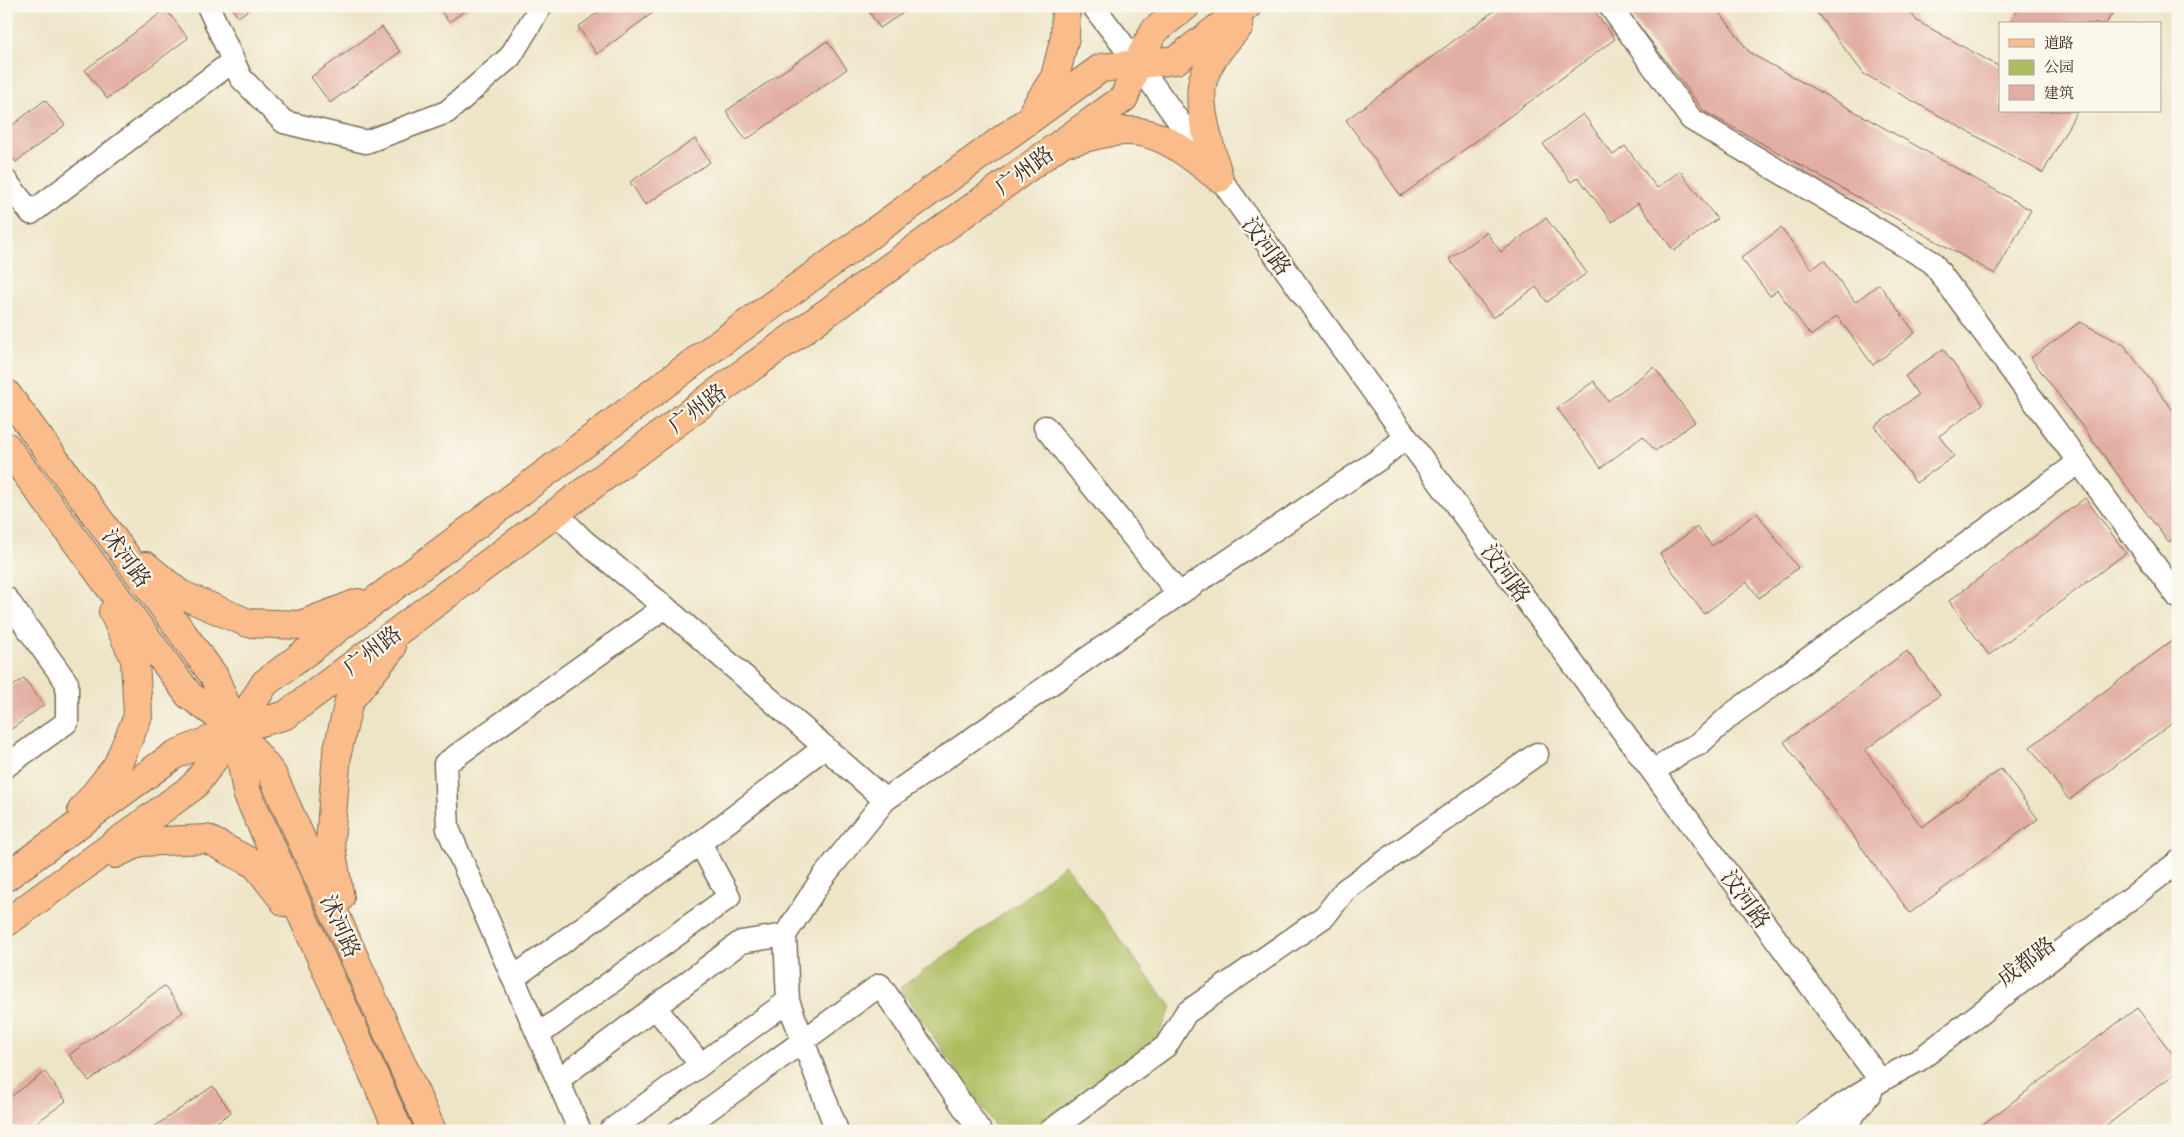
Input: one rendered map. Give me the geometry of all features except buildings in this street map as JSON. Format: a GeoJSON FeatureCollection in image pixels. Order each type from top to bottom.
{"type":"FeatureCollection","features":[{"type":"Feature","properties":{"kind":"main road"},"geometry":{"type":"LineString","coordinates":[[1025,122],[1055,77],[1065,37],[1066,6]]}},
{"type":"Feature","properties":{"kind":"main road","name":"广州路"},"geometry":{"type":"LineString","coordinates":[[6,877],[174,755],[236,729],[286,715],[720,390],[1124,98],[1137,62],[1154,31],[1186,6]]}},
{"type":"Feature","properties":{"kind":"main road","name":"广州路"},"geometry":{"type":"LineString","coordinates":[[6,923],[194,786],[236,729],[265,683],[698,359],[1101,68],[1137,62],[1176,60],[1247,6]]}},
{"type":"Feature","properties":{"kind":"main road"},"geometry":{"type":"LineString","coordinates":[[1219,178],[1203,117],[1202,81],[1215,53],[1255,6]]}},
{"type":"Feature","properties":{"kind":"main road"},"geometry":{"type":"LineString","coordinates":[[1060,144],[1105,133],[1140,131],[1173,144],[1219,178]]}},
{"type":"Feature","properties":{"kind":"main road","name":"沭河路"},"geometry":{"type":"LineString","coordinates":[[6,393],[214,676],[236,729],[247,793],[399,1131]]}},
{"type":"Feature","properties":{"kind":"main road","name":"沭河路"},"geometry":{"type":"LineString","coordinates":[[6,446],[189,695],[236,729],[272,774],[346,934],[432,1131]]}},
{"type":"Feature","properties":{"kind":"main road"},"geometry":{"type":"LineString","coordinates":[[110,535],[180,594],[248,623],[300,625],[387,592]]}},
{"type":"Feature","properties":{"kind":"main road"},"geometry":{"type":"LineString","coordinates":[[62,836],[116,766],[138,716],[135,658],[90,560]]}},
{"type":"Feature","properties":{"kind":"main road"},"geometry":{"type":"LineString","coordinates":[[346,934],[330,842],[339,745],[349,701],[415,619]]}},
{"type":"Feature","properties":{"kind":"main road"},"geometry":{"type":"LineString","coordinates":[[73,874],[140,842],[207,839],[256,865],[312,935]]}},
{"type":"Feature","properties":{"kind":"street"},"geometry":{"type":"LineString","coordinates":[[208,6],[241,78],[284,122],[366,142],[447,112],[510,57],[541,6]]}},
{"type":"Feature","properties":{"kind":"street","name":"汶河路"},"geometry":{"type":"LineString","coordinates":[[1093,6],[1137,62],[1406,438],[1880,1080]]}},
{"type":"Feature","properties":{"kind":"street","name":"汶河路"},"geometry":{"type":"LineString","coordinates":[[1106,6],[1137,62]]}},
{"type":"Feature","properties":{"kind":"street"},"geometry":{"type":"LineString","coordinates":[[1610,6],[1691,119],[1932,262],[2178,597]]}},
{"type":"Feature","properties":{"kind":"street"},"geometry":{"type":"LineString","coordinates":[[6,181],[31,214],[233,61]]}},
{"type":"Feature","properties":{"kind":"street"},"geometry":{"type":"LineString","coordinates":[[1045,427],[1179,594]]}},
{"type":"Feature","properties":{"kind":"street"},"geometry":{"type":"LineString","coordinates":[[837,1131],[788,1000],[785,935],[823,877],[885,800],[1179,594],[1378,460],[1406,438]]}},
{"type":"Feature","properties":{"kind":"street"},"geometry":{"type":"LineString","coordinates":[[1653,772],[1680,753],[1699,744],[1732,714],[2078,463]]}},
{"type":"Feature","properties":{"kind":"street"},"geometry":{"type":"LineString","coordinates":[[556,513],[584,541],[665,607],[885,800]]}},
{"type":"Feature","properties":{"kind":"street"},"geometry":{"type":"LineString","coordinates":[[6,598],[67,683],[66,722],[6,766]]}},
{"type":"Feature","properties":{"kind":"street"},"geometry":{"type":"LineString","coordinates":[[580,1131],[448,829],[445,764],[665,607]]}},
{"type":"Feature","properties":{"kind":"street"},"geometry":{"type":"LineString","coordinates":[[513,978],[700,843],[824,747]]}},
{"type":"Feature","properties":{"kind":"street"},"geometry":{"type":"LineString","coordinates":[[1050,1131],[1166,1046],[1186,1013],[1325,916],[1345,890],[1537,754]]}},
{"type":"Feature","properties":{"kind":"street"},"geometry":{"type":"LineString","coordinates":[[538,1035],[730,897],[700,843]]}},
{"type":"Feature","properties":{"kind":"street","name":"成都路"},"geometry":{"type":"LineString","coordinates":[[1834,1131],[1850,1119],[1880,1080],[1911,1047],[2178,848]]}},
{"type":"Feature","properties":{"kind":"street","name":"成都路"},"geometry":{"type":"LineString","coordinates":[[1806,1131],[1840,1105],[1880,1080],[1920,1060],[2178,862]]}},
{"type":"Feature","properties":{"kind":"street"},"geometry":{"type":"LineString","coordinates":[[558,1080],[741,942],[785,935]]}},
{"type":"Feature","properties":{"kind":"street"},"geometry":{"type":"LineString","coordinates":[[680,1131],[880,985],[980,1131]]}},
{"type":"Feature","properties":{"kind":"street"},"geometry":{"type":"LineString","coordinates":[[610,1131],[788,1000]]}},
{"type":"Feature","properties":{"kind":"street"},"geometry":{"type":"LineString","coordinates":[[655,1007],[700,1064]]}},
{"type":"Feature","properties":{"kind":"green space"},"geometry":{"type":"Polygon","coordinates":[[[1065,864],[1172,1007],[1156,1040],[1032,1131],[998,1131],[900,988],[1009,910],[1065,864]]]}}]}
